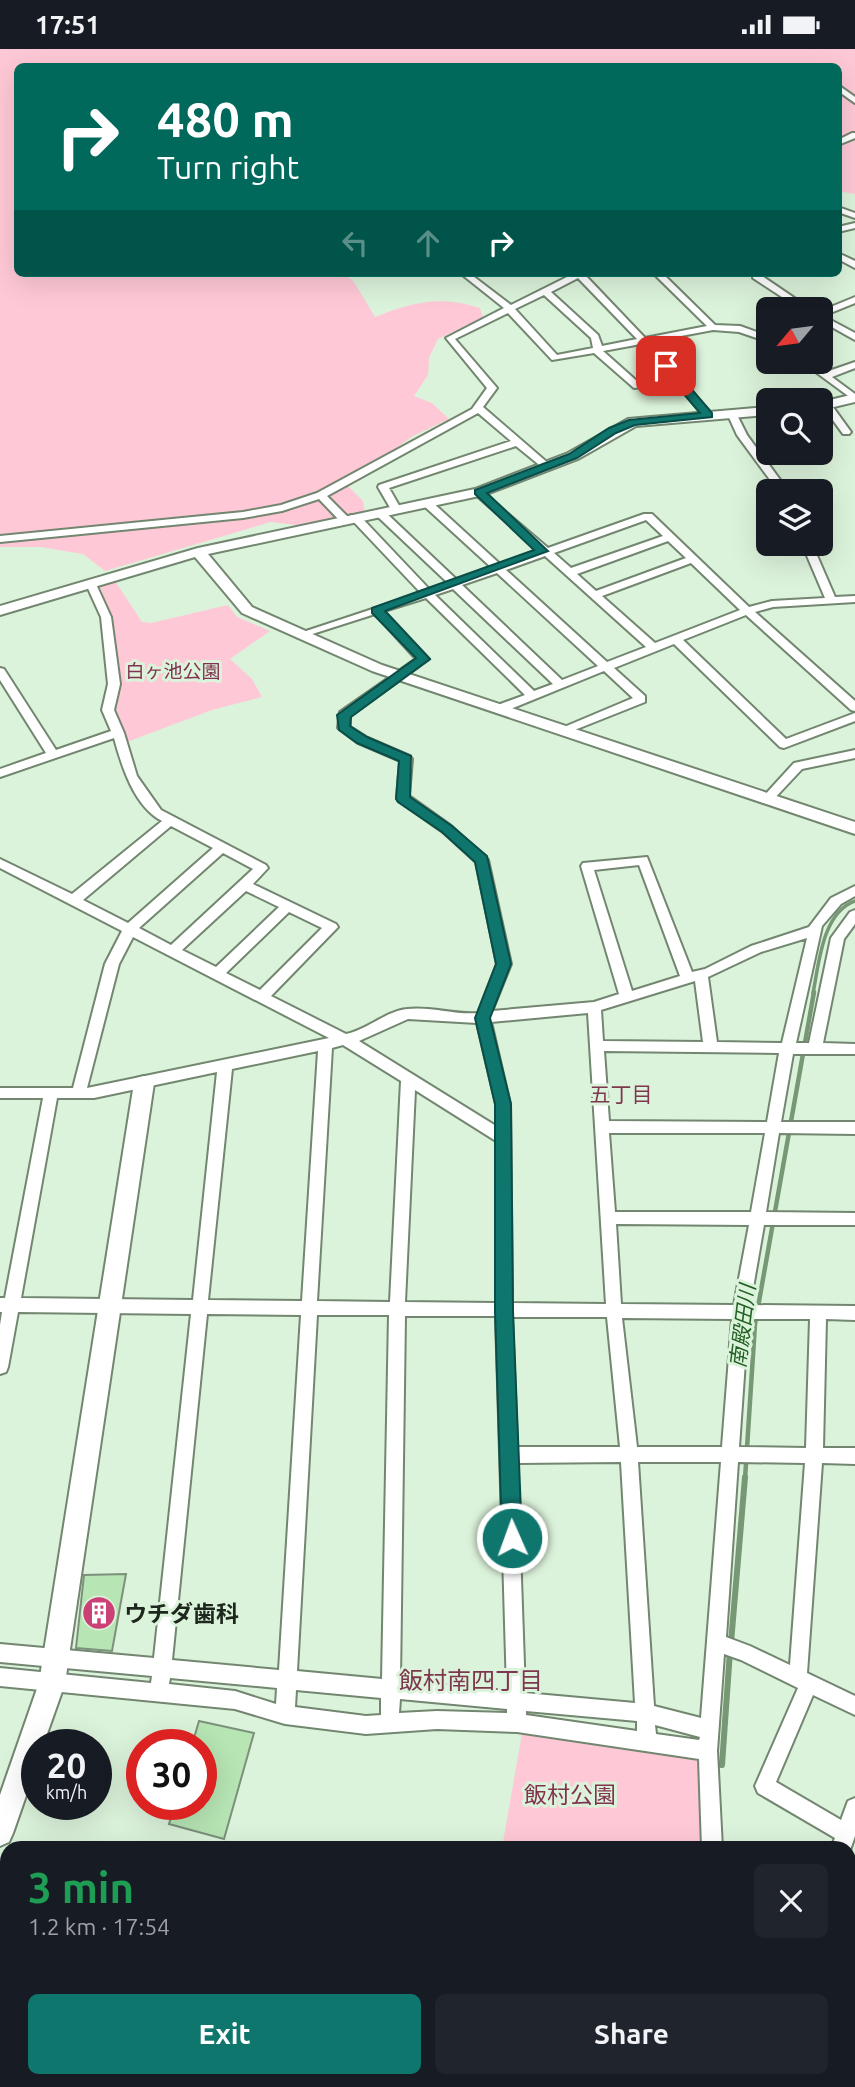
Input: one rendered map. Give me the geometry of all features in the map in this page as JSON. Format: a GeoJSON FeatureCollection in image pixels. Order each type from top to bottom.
{"type":"FeatureCollection","features":[{"type":"Feature","properties":{"kind":"street"},"geometry":{"type":"LineString","coordinates":[[469,277],[508,307],[555,358],[713,327],[756,335]]}},
{"type":"Feature","properties":{"kind":"street"},"geometry":{"type":"LineString","coordinates":[[0,539],[255,515],[302,503],[321,495],[478,408],[492,389],[491,384],[450,338],[508,307],[574,277]]}},
{"type":"Feature","properties":{"kind":"street"},"geometry":{"type":"LineString","coordinates":[[584,277],[708,415]]}},
{"type":"Feature","properties":{"kind":"street"},"geometry":{"type":"LineString","coordinates":[[661,277],[713,327]]}},
{"type":"Feature","properties":{"kind":"street"},"geometry":{"type":"LineString","coordinates":[[758,277],[788,297]]}},
{"type":"Feature","properties":{"kind":"street"},"geometry":{"type":"LineString","coordinates":[[544,290],[595,337],[599,351],[636,386],[678,380]]}},
{"type":"Feature","properties":{"kind":"street"},"geometry":{"type":"LineString","coordinates":[[833,310],[855,300]]}},
{"type":"Feature","properties":{"kind":"street"},"geometry":{"type":"LineString","coordinates":[[833,322],[852,332]]}},
{"type":"Feature","properties":{"kind":"street"},"geometry":{"type":"LineString","coordinates":[[825,376],[855,365]]}},
{"type":"Feature","properties":{"kind":"street"},"geometry":{"type":"LineString","coordinates":[[825,376],[855,398]]}},
{"type":"Feature","properties":{"kind":"street"},"geometry":{"type":"LineString","coordinates":[[833,403],[855,398]]}},
{"type":"Feature","properties":{"kind":"street"},"geometry":{"type":"LineString","coordinates":[[478,408],[546,466]]}},
{"type":"Feature","properties":{"kind":"street"},"geometry":{"type":"LineString","coordinates":[[0,611],[198,552],[479,492],[573,456],[612,431],[633,422],[756,412]]}},
{"type":"Feature","properties":{"kind":"street"},"geometry":{"type":"LineString","coordinates":[[732,413],[756,453]]}},
{"type":"Feature","properties":{"kind":"street"},"geometry":{"type":"LineString","coordinates":[[833,416],[846,432]]}},
{"type":"Feature","properties":{"kind":"street"},"geometry":{"type":"LineString","coordinates":[[396,509],[383,487],[518,442]]}},
{"type":"Feature","properties":{"kind":"street"},"geometry":{"type":"LineString","coordinates":[[479,492],[655,649]]}},
{"type":"Feature","properties":{"kind":"street"},"geometry":{"type":"LineString","coordinates":[[321,495],[349,518],[533,696]]}},
{"type":"Feature","properties":{"kind":"street"},"geometry":{"type":"LineString","coordinates":[[427,503],[641,699],[563,730]]}},
{"type":"Feature","properties":{"kind":"street"},"geometry":{"type":"LineString","coordinates":[[380,513],[561,685]]}},
{"type":"Feature","properties":{"kind":"street"},"geometry":{"type":"LineString","coordinates":[[299,635],[428,594],[542,551],[648,516],[747,611],[855,707]]}},
{"type":"Feature","properties":{"kind":"street"},"geometry":{"type":"LineString","coordinates":[[568,573],[670,537]]}},
{"type":"Feature","properties":{"kind":"street"},"geometry":{"type":"LineString","coordinates":[[198,552],[247,610],[299,635],[402,676],[855,828]]}},
{"type":"Feature","properties":{"kind":"street"},"geometry":{"type":"LineString","coordinates":[[812,556],[831,600]]}},
{"type":"Feature","properties":{"kind":"street"},"geometry":{"type":"LineString","coordinates":[[594,595],[692,559]]}},
{"type":"Feature","properties":{"kind":"street"},"geometry":{"type":"LineString","coordinates":[[91,583],[106,617],[114,684],[108,710],[131,777],[157,813],[262,868],[173,951]]}},
{"type":"Feature","properties":{"kind":"street"},"geometry":{"type":"LineString","coordinates":[[499,709],[677,641],[747,611],[772,604],[855,599]]}},
{"type":"Feature","properties":{"kind":"street"},"geometry":{"type":"LineString","coordinates":[[377,610],[423,659],[344,715],[344,727],[362,740],[406,759],[403,799],[447,829],[482,860],[504,964],[483,1018],[503,1104],[504,1311],[517,1723]]}},
{"type":"Feature","properties":{"kind":"street"},"geometry":{"type":"LineString","coordinates":[[677,641],[785,744],[855,717]]}},
{"type":"Feature","properties":{"kind":"street"},"geometry":{"type":"LineString","coordinates":[[0,671],[53,755]]}},
{"type":"Feature","properties":{"kind":"street"},"geometry":{"type":"LineString","coordinates":[[0,773],[118,733]]}},
{"type":"Feature","properties":{"kind":"street"},"geometry":{"type":"LineString","coordinates":[[767,799],[798,766],[855,754]]}},
{"type":"Feature","properties":{"kind":"street"},"geometry":{"type":"LineString","coordinates":[[74,900],[169,821]]}},
{"type":"Feature","properties":{"kind":"street"},"geometry":{"type":"LineString","coordinates":[[79,1093],[113,964],[130,929],[220,848]]}},
{"type":"Feature","properties":{"kind":"street"},"geometry":{"type":"LineString","coordinates":[[627,998],[587,866],[643,860],[694,977],[710,1047]]}},
{"type":"Feature","properties":{"kind":"street"},"geometry":{"type":"LineString","coordinates":[[0,863],[346,1040],[503,1138]]}},
{"type":"Feature","properties":{"kind":"street"},"geometry":{"type":"LineString","coordinates":[[245,885],[331,927],[262,997]]}},
{"type":"Feature","properties":{"kind":"street"},"geometry":{"type":"LineString","coordinates":[[712,1841],[708,1751],[726,1646],[751,1310],[784,1128],[790,1050],[815,930],[836,901],[855,890]]}},
{"type":"Feature","properties":{"kind":"street"},"geometry":{"type":"LineString","coordinates":[[217,974],[288,906]]}},
{"type":"Feature","properties":{"kind":"street"},"geometry":{"type":"LineString","coordinates":[[812,1049],[838,938],[855,915]]}},
{"type":"Feature","properties":{"kind":"street"},"geometry":{"type":"LineString","coordinates":[[0,1093],[94,1094],[346,1040],[406,1014],[436,1014],[466,1019],[594,1007],[694,977],[756,949],[815,930]]}},
{"type":"Feature","properties":{"kind":"street"},"geometry":{"type":"LineString","coordinates":[[594,1007],[614,1312],[629,1453],[647,1740]]}},
{"type":"Feature","properties":{"kind":"street"},"geometry":{"type":"LineString","coordinates":[[285,1714],[325,1044]]}},
{"type":"Feature","properties":{"kind":"street"},"geometry":{"type":"LineString","coordinates":[[597,1046],[855,1049]]}},
{"type":"Feature","properties":{"kind":"street"},"geometry":{"type":"LineString","coordinates":[[159,1693],[225,1066]]}},
{"type":"Feature","properties":{"kind":"street"},"geometry":{"type":"LineString","coordinates":[[390,1724],[397,1310],[408,1078]]}},
{"type":"Feature","properties":{"kind":"street"},"geometry":{"type":"LineString","coordinates":[[0,1833],[52,1683],[144,1083]]}},
{"type":"Feature","properties":{"kind":"street"},"geometry":{"type":"LineString","coordinates":[[0,1367],[6,1305],[51,1093]]}},
{"type":"Feature","properties":{"kind":"street"},"geometry":{"type":"LineString","coordinates":[[602,1127],[855,1128]]}},
{"type":"Feature","properties":{"kind":"street"},"geometry":{"type":"LineString","coordinates":[[608,1218],[855,1219]]}},
{"type":"Feature","properties":{"kind":"street"},"geometry":{"type":"LineString","coordinates":[[6,1305],[855,1313]]}},
{"type":"Feature","properties":{"kind":"street"},"geometry":{"type":"LineString","coordinates":[[818,1313],[804,1680],[765,1786],[843,1841],[855,1808]]}},
{"type":"Feature","properties":{"kind":"street"},"geometry":{"type":"LineString","coordinates":[[509,1455],[629,1453],[742,1457],[855,1456]]}},
{"type":"Feature","properties":{"kind":"street"},"geometry":{"type":"LineString","coordinates":[[726,1646],[855,1706]]}},
{"type":"Feature","properties":{"kind":"street"},"geometry":{"type":"LineString","coordinates":[[0,1653],[645,1713],[710,1730]]}},
{"type":"Feature","properties":{"kind":"street"},"geometry":{"type":"LineString","coordinates":[[0,1677],[236,1700],[285,1714],[366,1725],[437,1720],[517,1723],[708,1751]]}},
{"type":"Feature","properties":{"kind":"green space"},"geometry":{"type":"Polygon","coordinates":[[[0,49],[855,49],[855,194],[842,192],[842,63],[14,63],[14,277],[349,277],[375,317],[414,304],[439,301],[480,308],[483,318],[438,339],[429,358],[428,375],[414,396],[432,403],[449,419],[413,436],[346,484],[363,501],[365,512],[304,526],[271,522],[105,571],[83,554],[40,547],[0,547],[0,49]]]}},
{"type":"Feature","properties":{"kind":"green space","name":"白ヶ池公園"},"geometry":{"type":"Polygon","coordinates":[[[115,581],[142,622],[151,623],[228,605],[237,617],[270,631],[230,659],[252,679],[262,697],[212,710],[127,742],[113,709],[120,684],[113,622],[99,584],[115,581]]]}},
{"type":"Feature","properties":{"kind":"green space","name":"飯村公園"},"geometry":{"type":"Polygon","coordinates":[[[522,1733],[709,1759],[710,1841],[503,1841],[522,1733]]]}},
{"type":"Feature","properties":{"kind":"building","name":"ウチダ歯科"},"geometry":{"type":"Polygon","coordinates":[[[126,1574],[112,1651],[76,1648],[84,1575],[126,1574]]]}},
{"type":"Feature","properties":{"kind":"building"},"geometry":{"type":"Polygon","coordinates":[[[199,1721],[254,1733],[224,1839],[169,1824],[170,1820],[217,1820],[217,1729],[197,1729],[199,1721]]]}},
{"type":"Feature","properties":{"kind":"waterway","name":"南殿田川"},"geometry":{"type":"LineString","coordinates":[[813,993],[820,954],[829,928],[835,916],[855,901]]}},
{"type":"Feature","properties":{"kind":"waterway","name":"南殿田川"},"geometry":{"type":"LineString","coordinates":[[745,1479],[755,1324],[814,992]]}},
{"type":"Feature","properties":{"kind":"waterway","name":"南殿田川"},"geometry":{"type":"LineString","coordinates":[[731,1643],[745,1477]]}},
{"type":"Feature","properties":{"kind":"waterway","name":"南殿田川"},"geometry":{"type":"LineString","coordinates":[[715,1764],[722,1765],[730,1651]]}},
{"type":"Feature","properties":{"kind":"place","name":"ウチダ歯科"},"geometry":{"type":"Point","coordinates":[99,1613]}},
{"type":"Feature","properties":{"kind":"district","name":"五丁目"},"geometry":{"type":"Point","coordinates":[621,1094]}},
{"type":"Feature","properties":{"kind":"district","name":"飯村南四丁目"},"geometry":{"type":"Point","coordinates":[471,1680]}},
{"type":"Feature","properties":{"kind":"route"},"geometry":{"type":"LineString","coordinates":[[512,1538],[504,1311],[503,1104],[483,1018],[504,964],[482,860],[447,829],[403,799],[402,784],[406,759],[362,740],[344,727],[344,715],[423,659],[377,610],[428,594],[542,551],[479,492],[573,456],[612,431],[633,422],[708,415],[666,366]]}}]}
